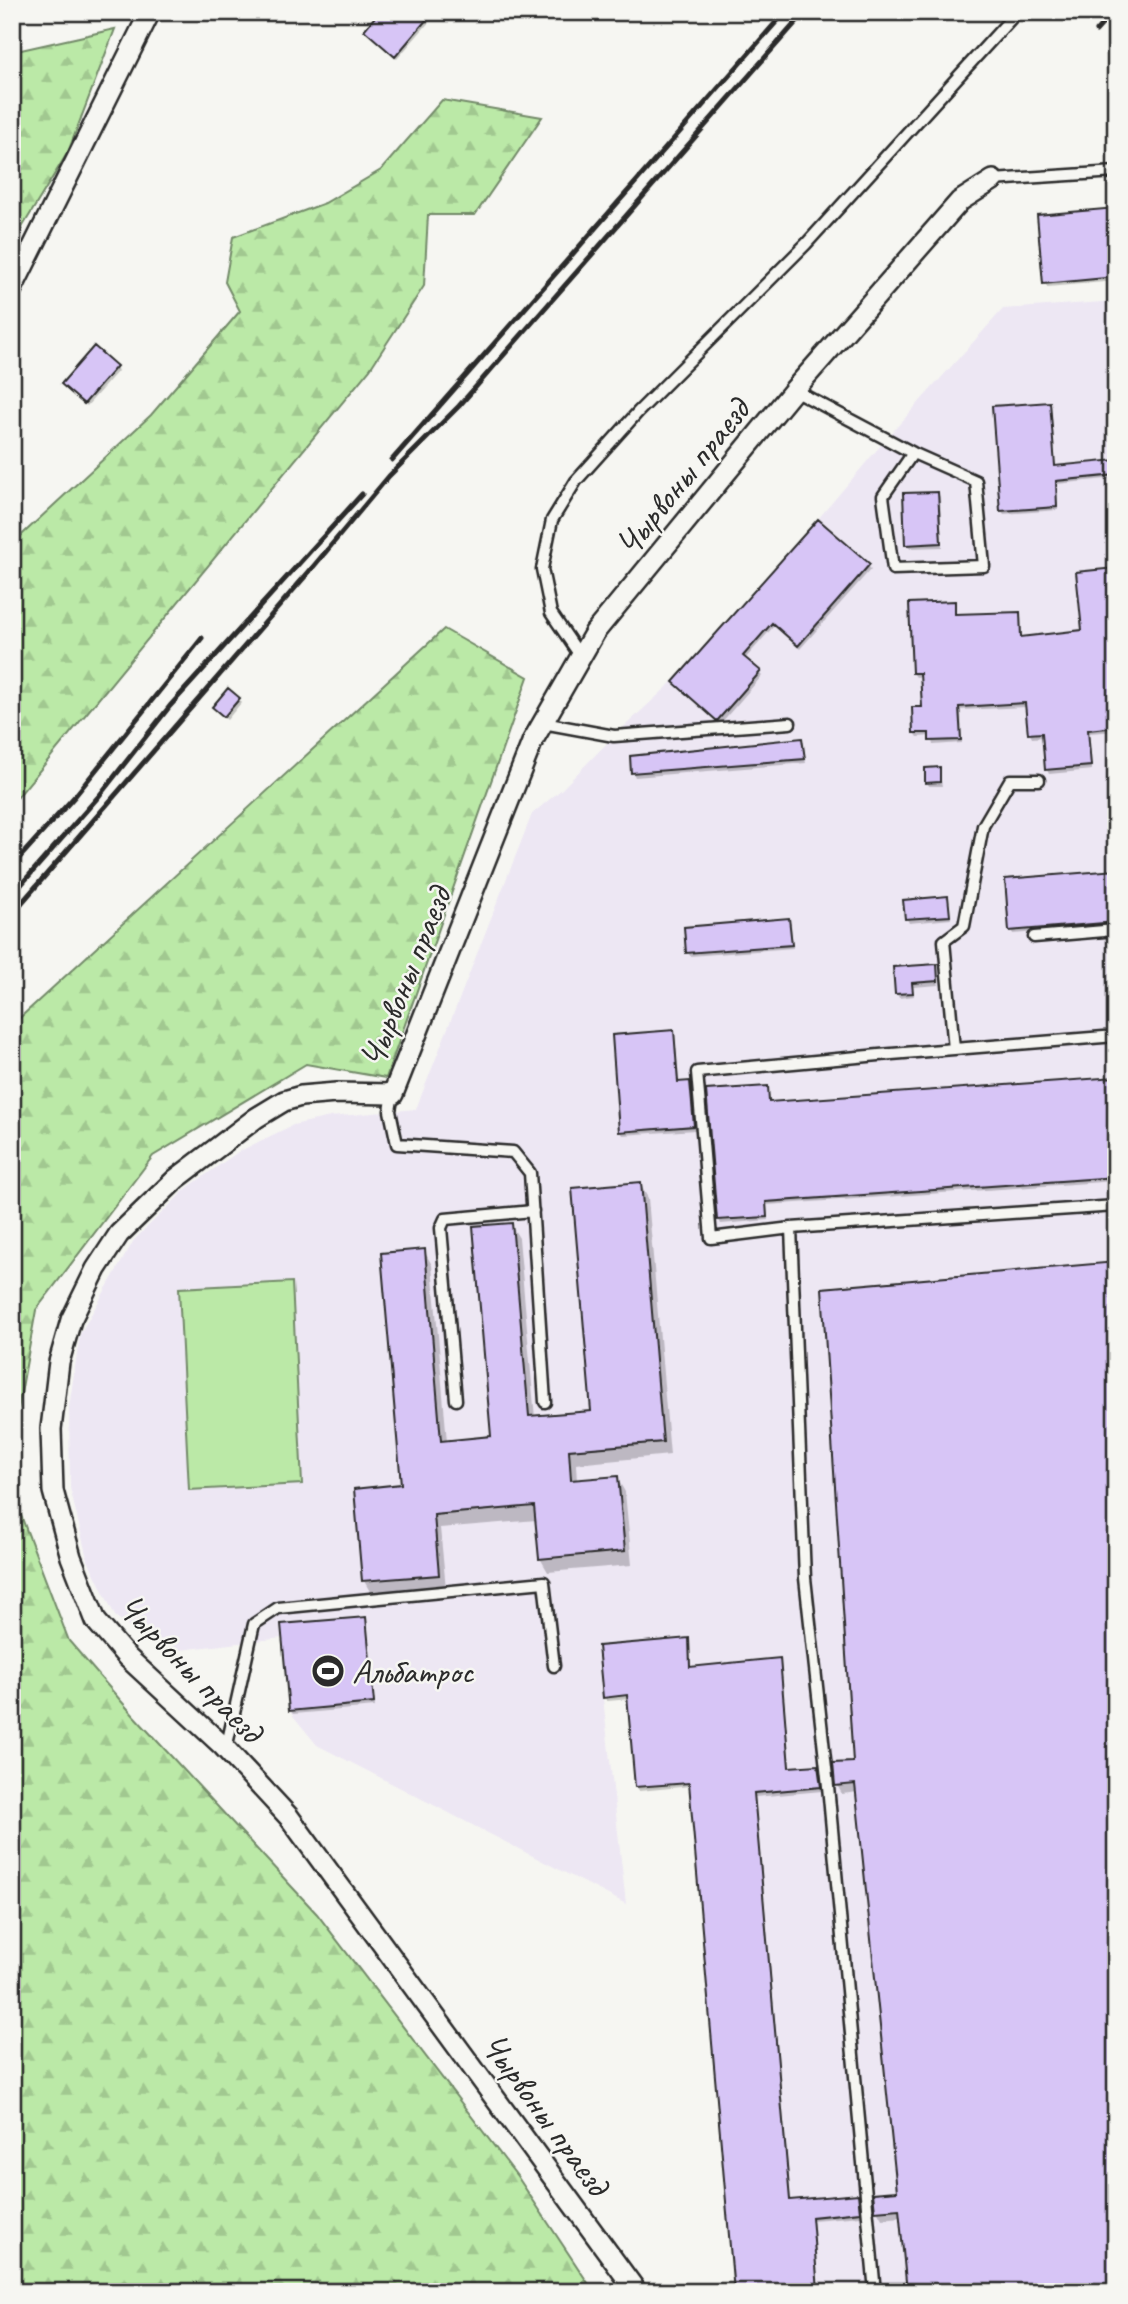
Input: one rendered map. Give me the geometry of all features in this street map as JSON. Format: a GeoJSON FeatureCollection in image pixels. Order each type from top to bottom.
{"type":"FeatureCollection","features":[{"type":"Feature","properties":{"kind":"street"},"geometry":{"type":"LineString","coordinates":[[12,289],[150,12]]}},
{"type":"Feature","properties":{"kind":"street","name":"Чырвоны праезд"},"geometry":{"type":"LineString","coordinates":[[637,2292],[289,1817],[226,1749],[127,1657],[96,1621],[71,1557],[53,1491],[51,1429],[59,1362],[71,1320],[96,1269],[119,1234],[176,1179],[256,1118],[284,1101],[301,1096],[336,1093],[393,1094],[533,740],[595,632],[794,390],[960,201],[993,180]]}},
{"type":"Feature","properties":{"kind":"lane"},"geometry":{"type":"LineString","coordinates":[[581,657],[551,613],[542,569],[552,520],[576,481],[638,412],[806,244],[1017,12]]}},
{"type":"Feature","properties":{"kind":"lane"},"geometry":{"type":"LineString","coordinates":[[993,180],[1116,172]]}},
{"type":"Feature","properties":{"kind":"lane"},"geometry":{"type":"LineString","coordinates":[[794,390],[913,453],[976,481],[984,566],[893,569],[883,496],[913,453]]}},
{"type":"Feature","properties":{"kind":"lane"},"geometry":{"type":"LineString","coordinates":[[542,723],[614,736],[790,723]]}},
{"type":"Feature","properties":{"kind":"lane"},"geometry":{"type":"LineString","coordinates":[[954,1049],[944,942],[964,926],[983,826],[1010,780],[1039,780]]}},
{"type":"Feature","properties":{"kind":"lane"},"geometry":{"type":"LineString","coordinates":[[1034,937],[1116,930]]}},
{"type":"Feature","properties":{"kind":"lane"},"geometry":{"type":"LineString","coordinates":[[1116,1036],[697,1072],[711,1238],[791,1228],[1116,1206]]}},
{"type":"Feature","properties":{"kind":"lane"},"geometry":{"type":"LineString","coordinates":[[393,1094],[390,1111],[397,1144],[513,1152],[530,1172],[545,1402]]}},
{"type":"Feature","properties":{"kind":"lane"},"geometry":{"type":"LineString","coordinates":[[456,1400],[441,1228],[445,1219],[533,1211]]}},
{"type":"Feature","properties":{"kind":"lane"},"geometry":{"type":"LineString","coordinates":[[791,1228],[805,1578],[829,1800],[875,2292]]}},
{"type":"Feature","properties":{"kind":"lane"},"geometry":{"type":"LineString","coordinates":[[226,1749],[254,1624],[278,1608],[544,1583],[554,1666]]}},
{"type":"Feature","properties":{"kind":"shaded area"},"geometry":{"type":"Polygon","coordinates":[[[1116,301],[1116,2292],[734,2292],[706,1781],[636,1787],[627,1696],[603,1698],[626,1904],[317,1745],[289,1711],[282,1638],[163,1652],[115,1616],[87,1558],[70,1488],[69,1407],[80,1334],[134,1240],[187,1188],[238,1152],[293,1125],[330,1117],[416,1109],[532,814],[562,789],[667,687],[1003,309],[1116,301]]]}},
{"type":"Feature","properties":{"kind":"green space"},"geometry":{"type":"Polygon","coordinates":[[[115,29],[68,152],[12,244],[12,52],[115,29]]]}},
{"type":"Feature","properties":{"kind":"green space"},"geometry":{"type":"Polygon","coordinates":[[[442,100],[542,117],[475,215],[428,215],[424,286],[370,369],[12,804],[12,544],[151,415],[240,311],[225,282],[233,237],[325,203],[381,170],[442,100]]]}},
{"type":"Feature","properties":{"kind":"green space"},"geometry":{"type":"Polygon","coordinates":[[[444,629],[528,677],[386,1078],[306,1064],[153,1156],[36,1310],[12,1443],[12,1025],[444,629]]]}},
{"type":"Feature","properties":{"kind":"green space"},"geometry":{"type":"Polygon","coordinates":[[[292,1282],[302,1484],[189,1490],[179,1288],[292,1282]]]}},
{"type":"Feature","properties":{"kind":"green space"},"geometry":{"type":"Polygon","coordinates":[[[12,1492],[69,1641],[134,1716],[317,1914],[517,2176],[594,2292],[12,2292],[12,1492]]]}},
{"type":"Feature","properties":{"kind":"building"},"geometry":{"type":"Polygon","coordinates":[[[379,12],[433,12],[395,57],[364,30],[379,12]]]}},
{"type":"Feature","properties":{"kind":"building"},"geometry":{"type":"Polygon","coordinates":[[[1116,208],[1116,277],[1043,284],[1037,215],[1116,208]]]}},
{"type":"Feature","properties":{"kind":"building"},"geometry":{"type":"Polygon","coordinates":[[[94,346],[117,366],[84,404],[61,384],[94,346]]]}},
{"type":"Feature","properties":{"kind":"building"},"geometry":{"type":"Polygon","coordinates":[[[1050,402],[1055,466],[1116,460],[1116,475],[1056,481],[1057,507],[1000,511],[992,406],[1050,402]]]}},
{"type":"Feature","properties":{"kind":"building"},"geometry":{"type":"Polygon","coordinates":[[[938,492],[941,543],[905,545],[903,493],[938,492]]]}},
{"type":"Feature","properties":{"kind":"building"},"geometry":{"type":"Polygon","coordinates":[[[818,519],[870,564],[798,646],[772,623],[743,656],[761,671],[717,721],[673,682],[818,519]]]}},
{"type":"Feature","properties":{"kind":"building"},"geometry":{"type":"Polygon","coordinates":[[[1115,568],[1116,727],[1088,730],[1091,766],[1045,770],[1042,733],[1028,734],[1025,703],[959,707],[961,740],[929,741],[929,733],[913,733],[912,707],[922,707],[920,673],[912,673],[909,603],[955,601],[955,614],[1020,612],[1021,637],[1082,630],[1076,572],[1115,568]]]}},
{"type":"Feature","properties":{"kind":"building"},"geometry":{"type":"Polygon","coordinates":[[[228,688],[240,698],[224,717],[212,707],[228,688]]]}},
{"type":"Feature","properties":{"kind":"building"},"geometry":{"type":"Polygon","coordinates":[[[802,738],[805,759],[631,773],[630,756],[802,738]]]}},
{"type":"Feature","properties":{"kind":"building"},"geometry":{"type":"Polygon","coordinates":[[[940,767],[940,782],[925,783],[925,768],[940,767]]]}},
{"type":"Feature","properties":{"kind":"building"},"geometry":{"type":"Polygon","coordinates":[[[1116,870],[1116,922],[1009,931],[1005,879],[1116,870]]]}},
{"type":"Feature","properties":{"kind":"building"},"geometry":{"type":"Polygon","coordinates":[[[948,896],[950,916],[905,919],[903,900],[948,896]]]}},
{"type":"Feature","properties":{"kind":"building"},"geometry":{"type":"Polygon","coordinates":[[[789,918],[792,945],[686,953],[684,927],[789,918]]]}},
{"type":"Feature","properties":{"kind":"building"},"geometry":{"type":"Polygon","coordinates":[[[937,964],[938,981],[912,983],[913,993],[895,994],[893,967],[937,964]]]}},
{"type":"Feature","properties":{"kind":"building"},"geometry":{"type":"Polygon","coordinates":[[[674,1030],[678,1082],[690,1081],[694,1126],[619,1132],[612,1035],[674,1030]]]}},
{"type":"Feature","properties":{"kind":"building"},"geometry":{"type":"Polygon","coordinates":[[[1116,1077],[1116,1177],[766,1202],[767,1217],[717,1220],[706,1090],[768,1086],[769,1102],[1116,1077]]]}},
{"type":"Feature","properties":{"kind":"building"},"geometry":{"type":"Polygon","coordinates":[[[641,1182],[663,1442],[569,1450],[571,1480],[618,1476],[625,1551],[539,1559],[534,1506],[434,1515],[439,1575],[362,1581],[354,1489],[401,1484],[381,1253],[425,1249],[441,1441],[491,1436],[473,1226],[512,1223],[529,1416],[591,1411],[572,1188],[641,1182]]]}},
{"type":"Feature","properties":{"kind":"building"},"geometry":{"type":"Polygon","coordinates":[[[1116,1262],[1116,2292],[907,2292],[899,2209],[875,2211],[873,2193],[897,2191],[855,1784],[835,1786],[833,1763],[853,1762],[822,1288],[1116,1262]]]}},
{"type":"Feature","properties":{"kind":"building","name":"Альбатрос"},"geometry":{"type":"Polygon","coordinates":[[[366,1617],[374,1703],[289,1711],[281,1624],[366,1617]]]}},
{"type":"Feature","properties":{"kind":"building"},"geometry":{"type":"Polygon","coordinates":[[[689,1638],[690,1667],[780,1658],[789,1767],[818,1765],[821,1787],[754,1793],[790,2200],[858,2194],[860,2212],[812,2217],[818,2290],[734,2292],[689,1783],[635,1787],[627,1695],[603,1698],[598,1646],[689,1638]]]}},
{"type":"Feature","properties":{"kind":"railway"},"geometry":{"type":"LineString","coordinates":[[392,460],[785,12]]}},
{"type":"Feature","properties":{"kind":"railway"},"geometry":{"type":"LineString","coordinates":[[12,914],[389,476],[459,406],[805,12]]}},
{"type":"Feature","properties":{"kind":"railway"},"geometry":{"type":"LineString","coordinates":[[1096,31],[1113,12]]}},
{"type":"Feature","properties":{"kind":"railway"},"geometry":{"type":"LineString","coordinates":[[12,895],[99,796],[170,706],[362,494]]}},
{"type":"Feature","properties":{"kind":"railway"},"geometry":{"type":"LineString","coordinates":[[12,866],[75,796],[202,638]]}},
{"type":"Feature","properties":{"kind":"place","name":"Альбатрос"},"geometry":{"type":"Point","coordinates":[328,1671]}}]}
